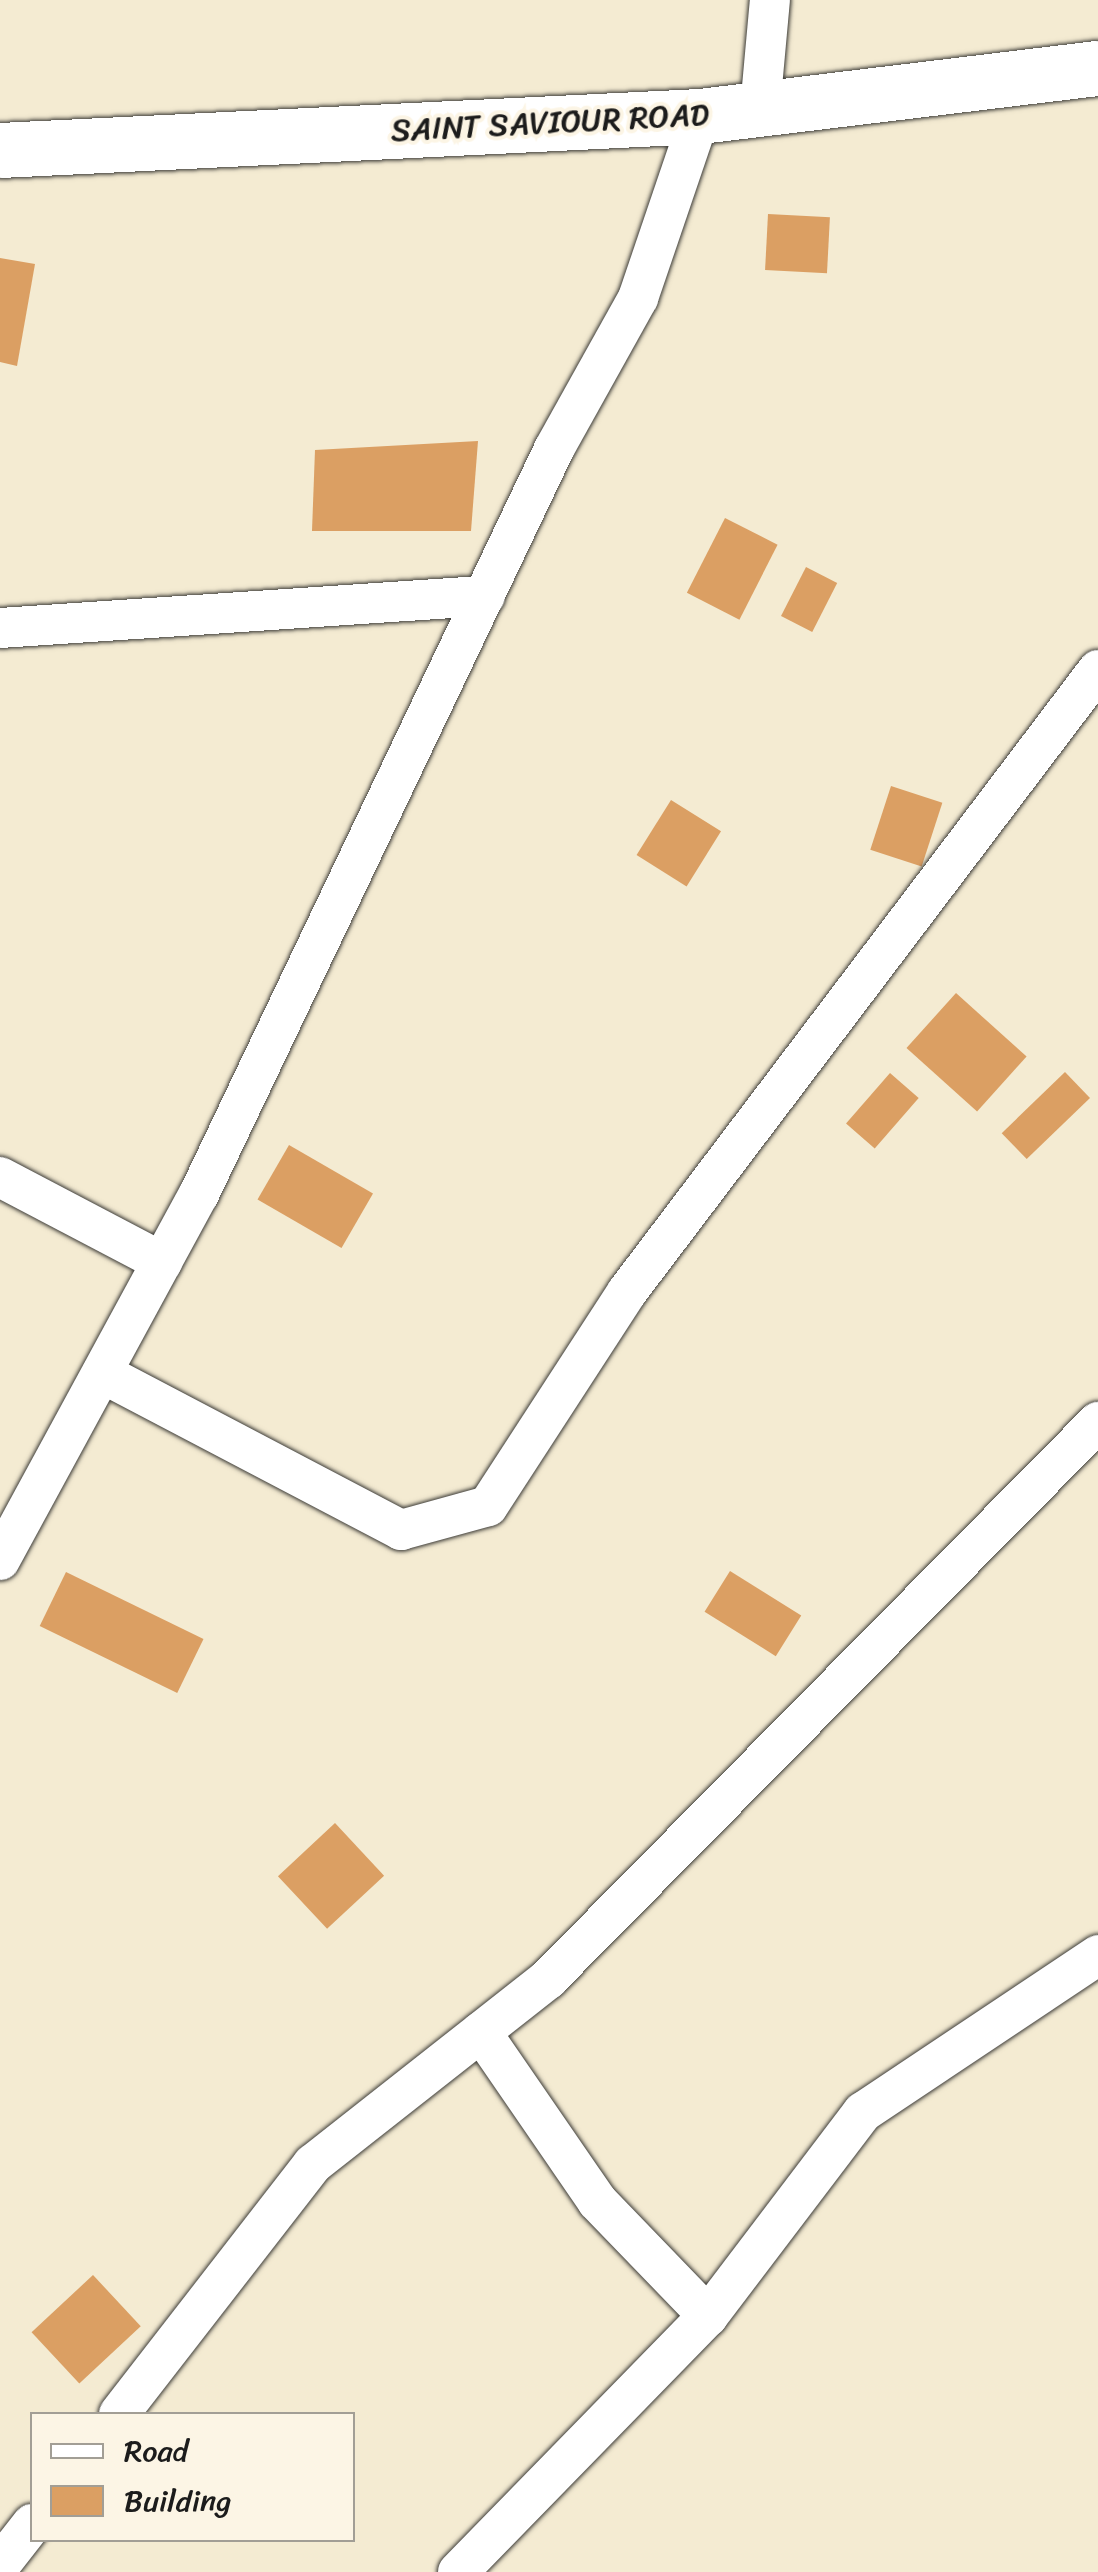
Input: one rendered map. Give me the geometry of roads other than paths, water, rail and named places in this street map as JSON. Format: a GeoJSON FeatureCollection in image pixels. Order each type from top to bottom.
{"type":"FeatureCollection","features":[{"type":"Feature","properties":{"kind":"street"},"geometry":{"type":"LineString","coordinates":[[760,109],[770,0]]}},
{"type":"Feature","properties":{"kind":"street","name":"SAINT SAVIOUR ROAD"},"geometry":{"type":"LineString","coordinates":[[0,150],[700,116],[1098,68]]}},
{"type":"Feature","properties":{"kind":"street"},"geometry":{"type":"LineString","coordinates":[[0,1560],[162,1262],[484,596],[638,298],[700,116]]}},
{"type":"Feature","properties":{"kind":"street"},"geometry":{"type":"LineString","coordinates":[[0,628],[484,596]]}},
{"type":"Feature","properties":{"kind":"street"},"geometry":{"type":"LineString","coordinates":[[102,1373],[401,1530],[488,1506],[627,1292],[1098,670]]}},
{"type":"Feature","properties":{"kind":"street"},"geometry":{"type":"LineString","coordinates":[[0,1177],[162,1262]]}},
{"type":"Feature","properties":{"kind":"street"},"geometry":{"type":"LineString","coordinates":[[120,2412],[314,2164],[548,1979],[1098,1422]]}},
{"type":"Feature","properties":{"kind":"street"},"geometry":{"type":"LineString","coordinates":[[458,2572],[708,2316],[863,2112],[1098,1955]]}},
{"type":"Feature","properties":{"kind":"street"},"geometry":{"type":"LineString","coordinates":[[481,2032],[597,2201],[708,2316]]}},
{"type":"Feature","properties":{"kind":"street"},"geometry":{"type":"LineString","coordinates":[[0,2566],[30,2527]]}}]}
